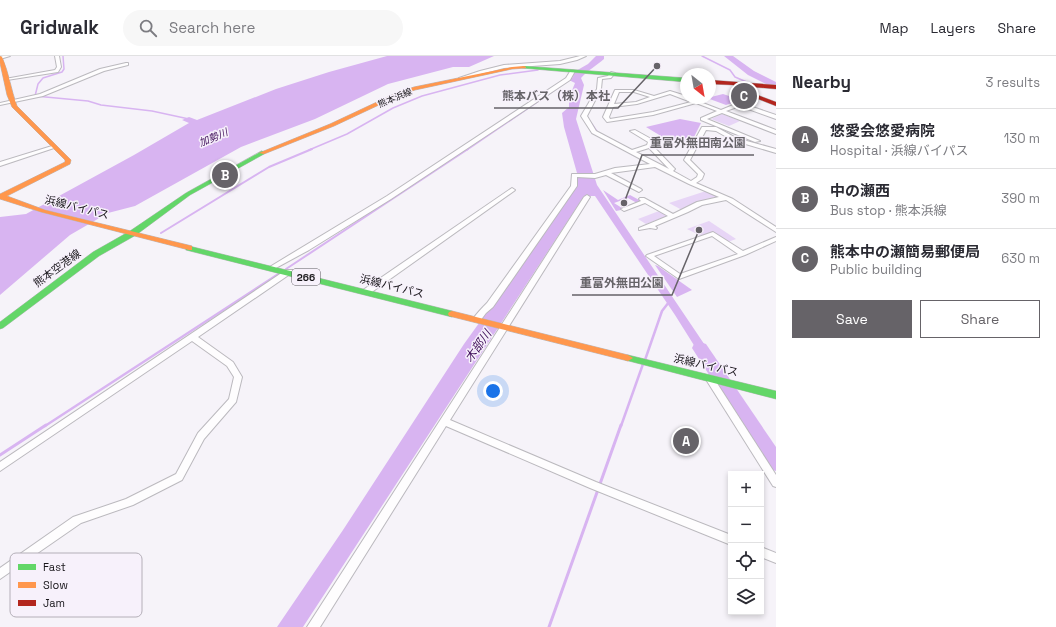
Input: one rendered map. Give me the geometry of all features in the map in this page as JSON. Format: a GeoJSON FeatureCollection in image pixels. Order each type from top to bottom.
{"type":"FeatureCollection","features":[{"type":"Feature","properties":{"kind":"main road"},"geometry":{"type":"LineString","coordinates":[[0,58],[3,62],[12,101],[15,107],[68,160],[68,163],[1,196]]}},
{"type":"Feature","properties":{"kind":"main road","name":"熊本浜線"},"geometry":{"type":"LineString","coordinates":[[129,232],[188,194],[258,155],[332,125],[396,95],[429,85],[512,68],[528,67],[680,79]]}},
{"type":"Feature","properties":{"kind":"main road"},"geometry":{"type":"LineString","coordinates":[[716,82],[776,87]]}},
{"type":"Feature","properties":{"kind":"main road"},"geometry":{"type":"LineString","coordinates":[[734,84],[742,91],[776,104]]}},
{"type":"Feature","properties":{"kind":"main road","name":"浜線バイパス"},"geometry":{"type":"LineString","coordinates":[[1,196],[44,211],[776,395]]}},
{"type":"Feature","properties":{"kind":"main road","name":"熊本空港線"},"geometry":{"type":"LineString","coordinates":[[0,326],[96,254],[129,232]]}},
{"type":"Feature","properties":{"kind":"street"},"geometry":{"type":"LineString","coordinates":[[0,58],[8,56]]}},
{"type":"Feature","properties":{"kind":"street"},"geometry":{"type":"LineString","coordinates":[[7,80],[56,71],[59,67],[57,56]]}},
{"type":"Feature","properties":{"kind":"street"},"geometry":{"type":"LineString","coordinates":[[461,78],[506,66],[557,64],[575,60],[584,56]]}},
{"type":"Feature","properties":{"kind":"street"},"geometry":{"type":"LineString","coordinates":[[0,104],[41,95],[102,70],[126,64]]}},
{"type":"Feature","properties":{"kind":"street"},"geometry":{"type":"LineString","coordinates":[[272,268],[319,241],[471,144],[568,79],[573,71]]}},
{"type":"Feature","properties":{"kind":"street"},"geometry":{"type":"LineString","coordinates":[[613,73],[609,77],[600,78],[598,89],[584,116],[594,132],[691,183],[727,198],[776,230]]}},
{"type":"Feature","properties":{"kind":"street"},"geometry":{"type":"LineString","coordinates":[[654,98],[634,91],[617,91],[612,106],[606,117],[609,121],[662,113],[689,104]]}},
{"type":"Feature","properties":{"kind":"street"},"geometry":{"type":"LineString","coordinates":[[612,106],[637,103],[670,92],[680,96]]}},
{"type":"Feature","properties":{"kind":"street"},"geometry":{"type":"LineString","coordinates":[[757,97],[703,119],[754,140],[776,146]]}},
{"type":"Feature","properties":{"kind":"street"},"geometry":{"type":"LineString","coordinates":[[700,104],[776,132]]}},
{"type":"Feature","properties":{"kind":"street"},"geometry":{"type":"LineString","coordinates":[[740,104],[776,117]]}},
{"type":"Feature","properties":{"kind":"street"},"geometry":{"type":"LineString","coordinates":[[691,183],[700,178],[701,174],[688,160],[704,128],[719,130],[734,139],[776,151]]}},
{"type":"Feature","properties":{"kind":"street"},"geometry":{"type":"LineString","coordinates":[[633,131],[651,141],[650,146],[672,169],[668,171]]}},
{"type":"Feature","properties":{"kind":"street"},"geometry":{"type":"LineString","coordinates":[[630,152],[650,146]]}},
{"type":"Feature","properties":{"kind":"street"},"geometry":{"type":"LineString","coordinates":[[0,164],[54,147]]}},
{"type":"Feature","properties":{"kind":"street"},"geometry":{"type":"LineString","coordinates":[[478,320],[574,186],[574,176],[595,176],[614,170],[656,165]]}},
{"type":"Feature","properties":{"kind":"street"},"geometry":{"type":"LineString","coordinates":[[607,172],[639,190]]}},
{"type":"Feature","properties":{"kind":"street"},"geometry":{"type":"LineString","coordinates":[[366,292],[512,190]]}},
{"type":"Feature","properties":{"kind":"street"},"geometry":{"type":"LineString","coordinates":[[314,627],[587,197]]}},
{"type":"Feature","properties":{"kind":"street"},"geometry":{"type":"LineString","coordinates":[[641,229],[652,227],[672,216],[686,211],[690,207],[727,198]]}},
{"type":"Feature","properties":{"kind":"street"},"geometry":{"type":"LineString","coordinates":[[624,209],[634,203],[644,200],[672,216]]}},
{"type":"Feature","properties":{"kind":"street"},"geometry":{"type":"LineString","coordinates":[[742,254],[712,234],[649,256],[679,277],[742,254],[776,239]]}},
{"type":"Feature","properties":{"kind":"street"},"geometry":{"type":"LineString","coordinates":[[0,467],[289,272]]}},
{"type":"Feature","properties":{"kind":"street"},"geometry":{"type":"LineString","coordinates":[[30,553],[77,520],[129,502],[180,477],[201,436],[233,400],[238,377],[230,364],[192,337]]}},
{"type":"Feature","properties":{"kind":"street"},"geometry":{"type":"LineString","coordinates":[[713,379],[776,484]]}},
{"type":"Feature","properties":{"kind":"street"},"geometry":{"type":"LineString","coordinates":[[445,422],[593,485],[728,539]]}},
{"type":"Feature","properties":{"kind":"street"},"geometry":{"type":"LineString","coordinates":[[764,553],[776,558]]}},
{"type":"Feature","properties":{"kind":"street"},"geometry":{"type":"LineString","coordinates":[[0,574],[10,567]]}},
{"type":"Feature","properties":{"kind":"shaded area"},"geometry":{"type":"Polygon","coordinates":[[[722,114],[740,121],[729,126],[711,119],[722,114]]]}},
{"type":"Feature","properties":{"kind":"shaded area"},"geometry":{"type":"Polygon","coordinates":[[[706,191],[719,196],[687,206],[682,210],[669,203],[706,191]]]}},
{"type":"Feature","properties":{"kind":"shaded area"},"geometry":{"type":"Polygon","coordinates":[[[659,211],[667,216],[646,224],[638,219],[659,211]]]}},
{"type":"Feature","properties":{"kind":"shaded area"},"geometry":{"type":"Polygon","coordinates":[[[709,221],[736,239],[728,242],[712,232],[701,236],[687,229],[709,221]]]}},
{"type":"Feature","properties":{"kind":"water","name":"加勢川"},"geometry":{"type":"Polygon","coordinates":[[[387,56],[494,56],[469,67],[453,67],[388,84],[315,119],[241,147],[135,206],[108,213],[70,235],[0,295],[0,217],[26,214],[189,123],[182,120],[189,117],[197,120],[276,89],[387,56]]]}},
{"type":"Feature","properties":{"kind":"water","name":"木部川"},"geometry":{"type":"Polygon","coordinates":[[[596,56],[604,56],[604,59],[581,78],[584,85],[576,119],[597,185],[721,369],[707,366],[675,315],[595,196],[584,196],[303,627],[277,627],[343,530],[464,344],[530,252],[574,186],[577,173],[564,127],[562,113],[569,107],[569,98],[575,83],[569,80],[573,77],[574,72],[588,64],[596,56]]]}},
{"type":"Feature","properties":{"kind":"water"},"geometry":{"type":"Polygon","coordinates":[[[723,94],[741,100],[726,105],[716,101],[716,96],[723,94]]]}},
{"type":"Feature","properties":{"kind":"water"},"geometry":{"type":"Polygon","coordinates":[[[680,119],[701,123],[689,147],[665,141],[661,136],[646,127],[680,119]]]}},
{"type":"Feature","properties":{"kind":"water"},"geometry":{"type":"Polygon","coordinates":[[[603,190],[618,200],[630,195],[641,201],[637,203],[628,198],[614,203],[622,208],[621,210],[616,211],[603,190]]]}},
{"type":"Feature","properties":{"kind":"water"},"geometry":{"type":"Polygon","coordinates":[[[655,265],[658,266],[692,290],[677,297],[655,265]]]}},
{"type":"Feature","properties":{"kind":"waterway"},"geometry":{"type":"LineString","coordinates":[[63,56],[64,69],[62,72],[43,78],[38,84],[35,96],[88,101],[101,105],[152,111],[189,119]]}},
{"type":"Feature","properties":{"kind":"waterway"},"geometry":{"type":"LineString","coordinates":[[702,56],[730,70],[735,77],[749,83]]}},
{"type":"Feature","properties":{"kind":"waterway"},"geometry":{"type":"LineString","coordinates":[[728,56],[751,73],[776,86]]}},
{"type":"Feature","properties":{"kind":"waterway"},"geometry":{"type":"LineString","coordinates":[[309,150],[347,134],[393,108],[422,96],[500,75],[538,70]]}},
{"type":"Feature","properties":{"kind":"waterway"},"geometry":{"type":"LineString","coordinates":[[467,150],[555,90]]}},
{"type":"Feature","properties":{"kind":"waterway"},"geometry":{"type":"LineString","coordinates":[[592,124],[598,133]]}},
{"type":"Feature","properties":{"kind":"waterway"},"geometry":{"type":"LineString","coordinates":[[161,233],[269,167],[312,149]]}},
{"type":"Feature","properties":{"kind":"waterway"},"geometry":{"type":"LineString","coordinates":[[286,269],[468,149]]}},
{"type":"Feature","properties":{"kind":"waterway"},"geometry":{"type":"LineString","coordinates":[[45,426],[280,273]]}},
{"type":"Feature","properties":{"kind":"waterway"},"geometry":{"type":"LineString","coordinates":[[645,360],[662,311],[669,302]]}},
{"type":"Feature","properties":{"kind":"waterway"},"geometry":{"type":"LineString","coordinates":[[700,348],[776,463]]}},
{"type":"Feature","properties":{"kind":"waterway"},"geometry":{"type":"LineString","coordinates":[[621,426],[643,364]]}},
{"type":"Feature","properties":{"kind":"waterway"},"geometry":{"type":"LineString","coordinates":[[0,455],[46,425]]}},
{"type":"Feature","properties":{"kind":"waterway"},"geometry":{"type":"LineString","coordinates":[[549,627],[621,425]]}},
{"type":"Feature","properties":{"kind":"traffic: fast"},"geometry":{"type":"LineString","coordinates":[[524,67],[680,80]]}},
{"type":"Feature","properties":{"kind":"traffic: fast"},"geometry":{"type":"LineString","coordinates":[[0,326],[96,254],[133,233],[188,194],[262,153]]}},
{"type":"Feature","properties":{"kind":"traffic: fast"},"geometry":{"type":"LineString","coordinates":[[189,248],[452,314]]}},
{"type":"Feature","properties":{"kind":"traffic: fast"},"geometry":{"type":"LineString","coordinates":[[628,358],[776,395]]}},
{"type":"Feature","properties":{"kind":"traffic: slow"},"geometry":{"type":"LineString","coordinates":[[0,57],[5,69],[10,95],[15,107],[68,160],[68,163],[0,197]]}},
{"type":"Feature","properties":{"kind":"traffic: slow"},"geometry":{"type":"LineString","coordinates":[[262,153],[332,125],[396,95],[414,89],[512,68],[524,67]]}},
{"type":"Feature","properties":{"kind":"traffic: slow"},"geometry":{"type":"LineString","coordinates":[[0,196],[43,211],[189,248]]}},
{"type":"Feature","properties":{"kind":"traffic: slow"},"geometry":{"type":"LineString","coordinates":[[452,314],[628,358]]}},
{"type":"Feature","properties":{"kind":"traffic: jam"},"geometry":{"type":"LineString","coordinates":[[716,82],[776,87]]}},
{"type":"Feature","properties":{"kind":"traffic: jam"},"geometry":{"type":"LineString","coordinates":[[735,85],[742,91],[776,104]]}},
{"type":"Feature","properties":{"kind":"place","name":"熊本バス（株）本社"},"geometry":{"type":"Point","coordinates":[657,66]}},
{"type":"Feature","properties":{"kind":"place","name":"熊本中の瀬簡易郵便局"},"geometry":{"type":"Point","coordinates":[744,96]}},
{"type":"Feature","properties":{"kind":"place","name":"中の瀬西"},"geometry":{"type":"Point","coordinates":[225,175]}},
{"type":"Feature","properties":{"kind":"place","name":"重富外無田南公園"},"geometry":{"type":"Point","coordinates":[624,203]}},
{"type":"Feature","properties":{"kind":"place","name":"重富外無田公園"},"geometry":{"type":"Point","coordinates":[699,230]}},
{"type":"Feature","properties":{"kind":"place","name":"悠愛会悠愛病院"},"geometry":{"type":"Point","coordinates":[686,441]}}]}
